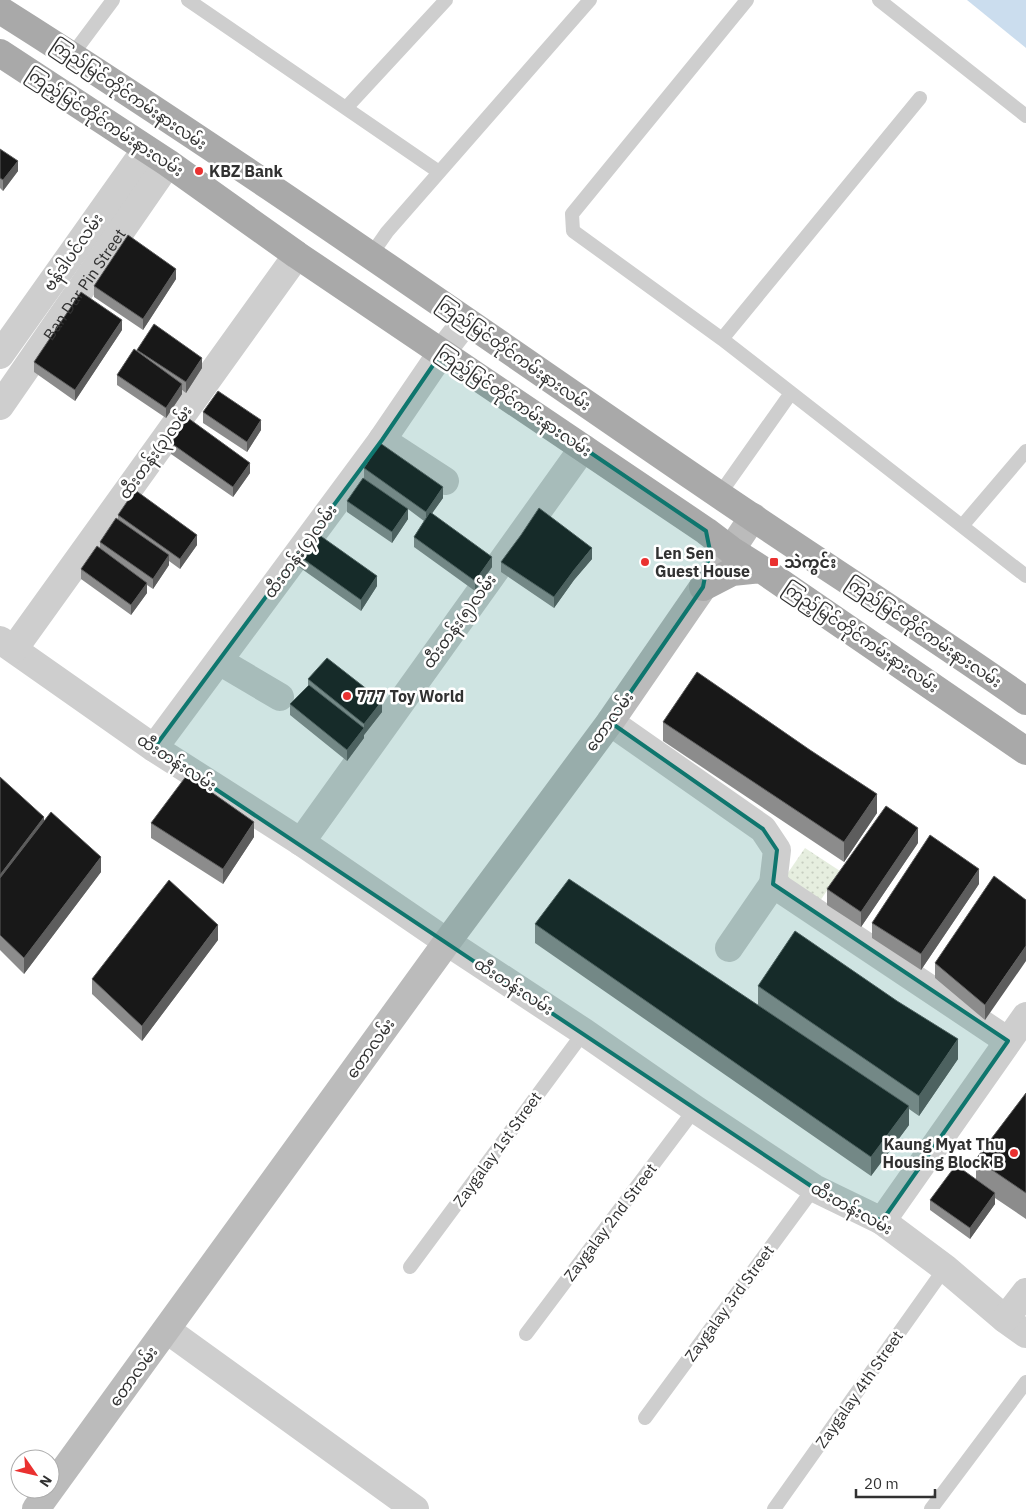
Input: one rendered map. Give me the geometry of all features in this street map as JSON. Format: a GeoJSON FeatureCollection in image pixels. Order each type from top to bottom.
{"type":"FeatureCollection","features":[{"type":"Feature","properties":{"kind":"main road","name":"ကြည်မြင်တိုင်ကမ်းနားလမ်း"},"geometry":{"type":"LineString","coordinates":[[0,10],[72,55],[371,255],[719,495],[1026,701]]}},
{"type":"Feature","properties":{"kind":"main road","name":"ကြည့်မြင်တိုင်ကမ်းနားလမ်း"},"geometry":{"type":"LineString","coordinates":[[0,53],[157,156],[297,255],[706,531],[1026,751]]}},
{"type":"Feature","properties":{"kind":"main road"},"geometry":{"type":"LineString","coordinates":[[703,587],[710,551],[706,531]]}},
{"type":"Feature","properties":{"kind":"main road"},"geometry":{"type":"LineString","coordinates":[[703,587],[732,572],[761,569]]}},
{"type":"Feature","properties":{"kind":"main road"},"geometry":{"type":"LineString","coordinates":[[870,644],[894,611]]}},
{"type":"Feature","properties":{"kind":"street","name":"ဗန်ဒါပင်လမ်း"},"geometry":{"type":"LineString","coordinates":[[0,355],[157,156]]}},
{"type":"Feature","properties":{"kind":"street","name":"Ban Dar Pin Street"},"geometry":{"type":"LineString","coordinates":[[0,406],[157,156]]}},
{"type":"Feature","properties":{"kind":"street","name":"ထီးတန်း(၃)လမ်း"},"geometry":{"type":"LineString","coordinates":[[7,644],[297,255]]}},
{"type":"Feature","properties":{"kind":"street","name":"ထီးတန်း(၄)လမ်း"},"geometry":{"type":"LineString","coordinates":[[154,748],[382,440],[442,352],[466,321]]}},
{"type":"Feature","properties":{"kind":"street"},"geometry":{"type":"LineString","coordinates":[[382,440],[445,481]]}},
{"type":"Feature","properties":{"kind":"street","name":"ထီးတန်း(၅)လမ်း"},"geometry":{"type":"LineString","coordinates":[[301,842],[583,448]]}},
{"type":"Feature","properties":{"kind":"street","name":"တောလမ်း"},"geometry":{"type":"LineString","coordinates":[[36,1509],[610,722],[753,517]]}},
{"type":"Feature","properties":{"kind":"street","name":"ထီးတန်းလမ်း"},"geometry":{"type":"LineString","coordinates":[[7,644],[154,748],[301,842],[814,1188],[882,1221],[945,1268],[1016,1326]]}},
{"type":"Feature","properties":{"kind":"street"},"geometry":{"type":"LineString","coordinates":[[219,661],[280,698]]}},
{"type":"Feature","properties":{"kind":"street"},"geometry":{"type":"LineString","coordinates":[[610,722],[763,828],[777,850],[774,884],[729,948]]}},
{"type":"Feature","properties":{"kind":"street"},"geometry":{"type":"LineString","coordinates":[[774,884],[1008,1041]]}},
{"type":"Feature","properties":{"kind":"street"},"geometry":{"type":"LineString","coordinates":[[882,1221],[1026,1016]]}},
{"type":"Feature","properties":{"kind":"street"},"geometry":{"type":"LineString","coordinates":[[1016,1326],[1026,1292]]}},
{"type":"Feature","properties":{"kind":"street"},"geometry":{"type":"LineString","coordinates":[[166,1330],[415,1509]]}},
{"type":"Feature","properties":{"kind":"lane"},"geometry":{"type":"LineString","coordinates":[[72,55],[113,0]]}},
{"type":"Feature","properties":{"kind":"lane"},"geometry":{"type":"LineString","coordinates":[[188,0],[439,172]]}},
{"type":"Feature","properties":{"kind":"lane"},"geometry":{"type":"LineString","coordinates":[[346,108],[446,0]]}},
{"type":"Feature","properties":{"kind":"lane"},"geometry":{"type":"LineString","coordinates":[[371,255],[387,232],[590,0]]}},
{"type":"Feature","properties":{"kind":"lane"},"geometry":{"type":"LineString","coordinates":[[747,0],[572,214],[573,231],[722,339],[1026,576]]}},
{"type":"Feature","properties":{"kind":"lane"},"geometry":{"type":"LineString","coordinates":[[879,0],[1026,116]]}},
{"type":"Feature","properties":{"kind":"lane"},"geometry":{"type":"LineString","coordinates":[[722,339],[920,98]]}},
{"type":"Feature","properties":{"kind":"lane"},"geometry":{"type":"LineString","coordinates":[[719,495],[791,393]]}},
{"type":"Feature","properties":{"kind":"lane"},"geometry":{"type":"LineString","coordinates":[[962,526],[1026,451]]}},
{"type":"Feature","properties":{"kind":"lane","name":"Zaygalay 1st Street"},"geometry":{"type":"LineString","coordinates":[[410,1267],[584,1032]]}},
{"type":"Feature","properties":{"kind":"lane","name":"Zaygalay 2nd Street"},"geometry":{"type":"LineString","coordinates":[[526,1334],[695,1109]]}},
{"type":"Feature","properties":{"kind":"lane","name":"Zaygalay 3rd Street"},"geometry":{"type":"LineString","coordinates":[[645,1418],[814,1188]]}},
{"type":"Feature","properties":{"kind":"lane","name":"Zaygalay 4th Street"},"geometry":{"type":"LineString","coordinates":[[774,1509],[945,1268]]}},
{"type":"Feature","properties":{"kind":"lane"},"geometry":{"type":"LineString","coordinates":[[931,1509],[1026,1382]]}},
{"type":"Feature","properties":{"kind":"highlighted area"},"geometry":{"type":"Polygon","coordinates":[[[442,352],[706,531],[710,551],[703,587],[610,722],[763,829],[777,850],[773,884],[1008,1041],[882,1221],[814,1188],[154,748],[382,440],[442,352]]]}},
{"type":"Feature","properties":{"kind":"green space"},"geometry":{"type":"Polygon","coordinates":[[[805,848],[840,871],[818,904],[783,880],[805,848]]]}},
{"type":"Feature","properties":{"kind":"water"},"geometry":{"type":"Polygon","coordinates":[[[967,0],[1026,0],[1026,48],[967,0]]]}},
{"type":"Feature","properties":{"kind":"building"},"geometry":{"type":"Polygon","coordinates":[[[0,149],[18,161],[3,180],[0,178],[0,149]]]}},
{"type":"Feature","properties":{"kind":"building"},"geometry":{"type":"Polygon","coordinates":[[[128,235],[176,269],[143,319],[94,286],[128,235]]]}},
{"type":"Feature","properties":{"kind":"building"},"geometry":{"type":"Polygon","coordinates":[[[81,292],[122,320],[75,390],[34,362],[81,292]]]}},
{"type":"Feature","properties":{"kind":"building"},"geometry":{"type":"Polygon","coordinates":[[[154,324],[202,358],[186,382],[137,350],[154,324]]]}},
{"type":"Feature","properties":{"kind":"building"},"geometry":{"type":"Polygon","coordinates":[[[134,349],[182,384],[166,408],[117,375],[134,349]]]}},
{"type":"Feature","properties":{"kind":"building"},"geometry":{"type":"Polygon","coordinates":[[[218,391],[261,420],[247,442],[203,412],[218,391]]]}},
{"type":"Feature","properties":{"kind":"building"},"geometry":{"type":"Polygon","coordinates":[[[188,418],[250,463],[233,487],[171,443],[188,418]]]}},
{"type":"Feature","properties":{"kind":"building"},"geometry":{"type":"Polygon","coordinates":[[[380,443],[443,487],[426,512],[364,468],[380,443]]]}},
{"type":"Feature","properties":{"kind":"building"},"geometry":{"type":"Polygon","coordinates":[[[363,478],[408,509],[392,532],[347,501],[363,478]]]}},
{"type":"Feature","properties":{"kind":"building"},"geometry":{"type":"Polygon","coordinates":[[[135,490],[197,535],[180,559],[118,515],[135,490]]]}},
{"type":"Feature","properties":{"kind":"building"},"geometry":{"type":"Polygon","coordinates":[[[539,508],[592,548],[554,597],[501,562],[539,508]]]}},
{"type":"Feature","properties":{"kind":"building"},"geometry":{"type":"Polygon","coordinates":[[[430,512],[492,557],[475,581],[414,537],[430,512]]]}},
{"type":"Feature","properties":{"kind":"building"},"geometry":{"type":"Polygon","coordinates":[[[116,518],[169,555],[153,579],[100,542],[116,518]]]}},
{"type":"Feature","properties":{"kind":"building"},"geometry":{"type":"Polygon","coordinates":[[[315,532],[377,576],[361,600],[299,556],[315,532]]]}},
{"type":"Feature","properties":{"kind":"building"},"geometry":{"type":"Polygon","coordinates":[[[97,546],[147,583],[131,605],[81,569],[97,546]]]}},
{"type":"Feature","properties":{"kind":"building"},"geometry":{"type":"Polygon","coordinates":[[[327,658],[382,701],[364,724],[308,679],[327,658]]]}},
{"type":"Feature","properties":{"kind":"building"},"geometry":{"type":"Polygon","coordinates":[[[697,672],[877,794],[844,842],[663,722],[697,672]]]}},
{"type":"Feature","properties":{"kind":"building"},"geometry":{"type":"Polygon","coordinates":[[[309,685],[364,728],[347,750],[290,704],[309,685]]]}},
{"type":"Feature","properties":{"kind":"building"},"geometry":{"type":"Polygon","coordinates":[[[187,775],[254,822],[223,869],[151,823],[187,775]]]}},
{"type":"Feature","properties":{"kind":"building"},"geometry":{"type":"Polygon","coordinates":[[[0,777],[44,817],[0,875],[0,777]]]}},
{"type":"Feature","properties":{"kind":"building"},"geometry":{"type":"Polygon","coordinates":[[[886,806],[918,828],[861,912],[827,889],[886,806]]]}},
{"type":"Feature","properties":{"kind":"building"},"geometry":{"type":"Polygon","coordinates":[[[51,812],[101,857],[24,958],[0,935],[0,878],[51,812]]]}},
{"type":"Feature","properties":{"kind":"building"},"geometry":{"type":"Polygon","coordinates":[[[930,835],[979,869],[921,954],[872,923],[930,835]]]}},
{"type":"Feature","properties":{"kind":"building"},"geometry":{"type":"Polygon","coordinates":[[[994,876],[1026,900],[1026,946],[985,1005],[935,963],[994,876]]]}},
{"type":"Feature","properties":{"kind":"building"},"geometry":{"type":"Polygon","coordinates":[[[569,879],[909,1106],[871,1157],[535,924],[569,879]]]}},
{"type":"Feature","properties":{"kind":"building"},"geometry":{"type":"Polygon","coordinates":[[[169,880],[218,925],[142,1026],[92,979],[169,880]]]}},
{"type":"Feature","properties":{"kind":"building"},"geometry":{"type":"Polygon","coordinates":[[[795,931],[897,1001],[958,1039],[919,1096],[758,986],[795,931]]]}},
{"type":"Feature","properties":{"kind":"building"},"geometry":{"type":"Polygon","coordinates":[[[1026,1093],[1026,1193],[976,1159],[1026,1093]]]}},
{"type":"Feature","properties":{"kind":"building"},"geometry":{"type":"Polygon","coordinates":[[[956,1165],[995,1193],[970,1228],[930,1200],[956,1165]]]}},
{"type":"Feature","properties":{"kind":"place","name":"KBZ Bank"},"geometry":{"type":"Point","coordinates":[199,171]}},
{"type":"Feature","properties":{"kind":"place","name":"Len Sen Guest House"},"geometry":{"type":"Point","coordinates":[645,562]}},
{"type":"Feature","properties":{"kind":"place","name":"သဲကွင်း"},"geometry":{"type":"Point","coordinates":[774,562]}},
{"type":"Feature","properties":{"kind":"place","name":"777 Toy World"},"geometry":{"type":"Point","coordinates":[347,696]}},
{"type":"Feature","properties":{"kind":"place","name":"Kaung Myat Thu Housing Block B"},"geometry":{"type":"Point","coordinates":[1014,1153]}}]}
